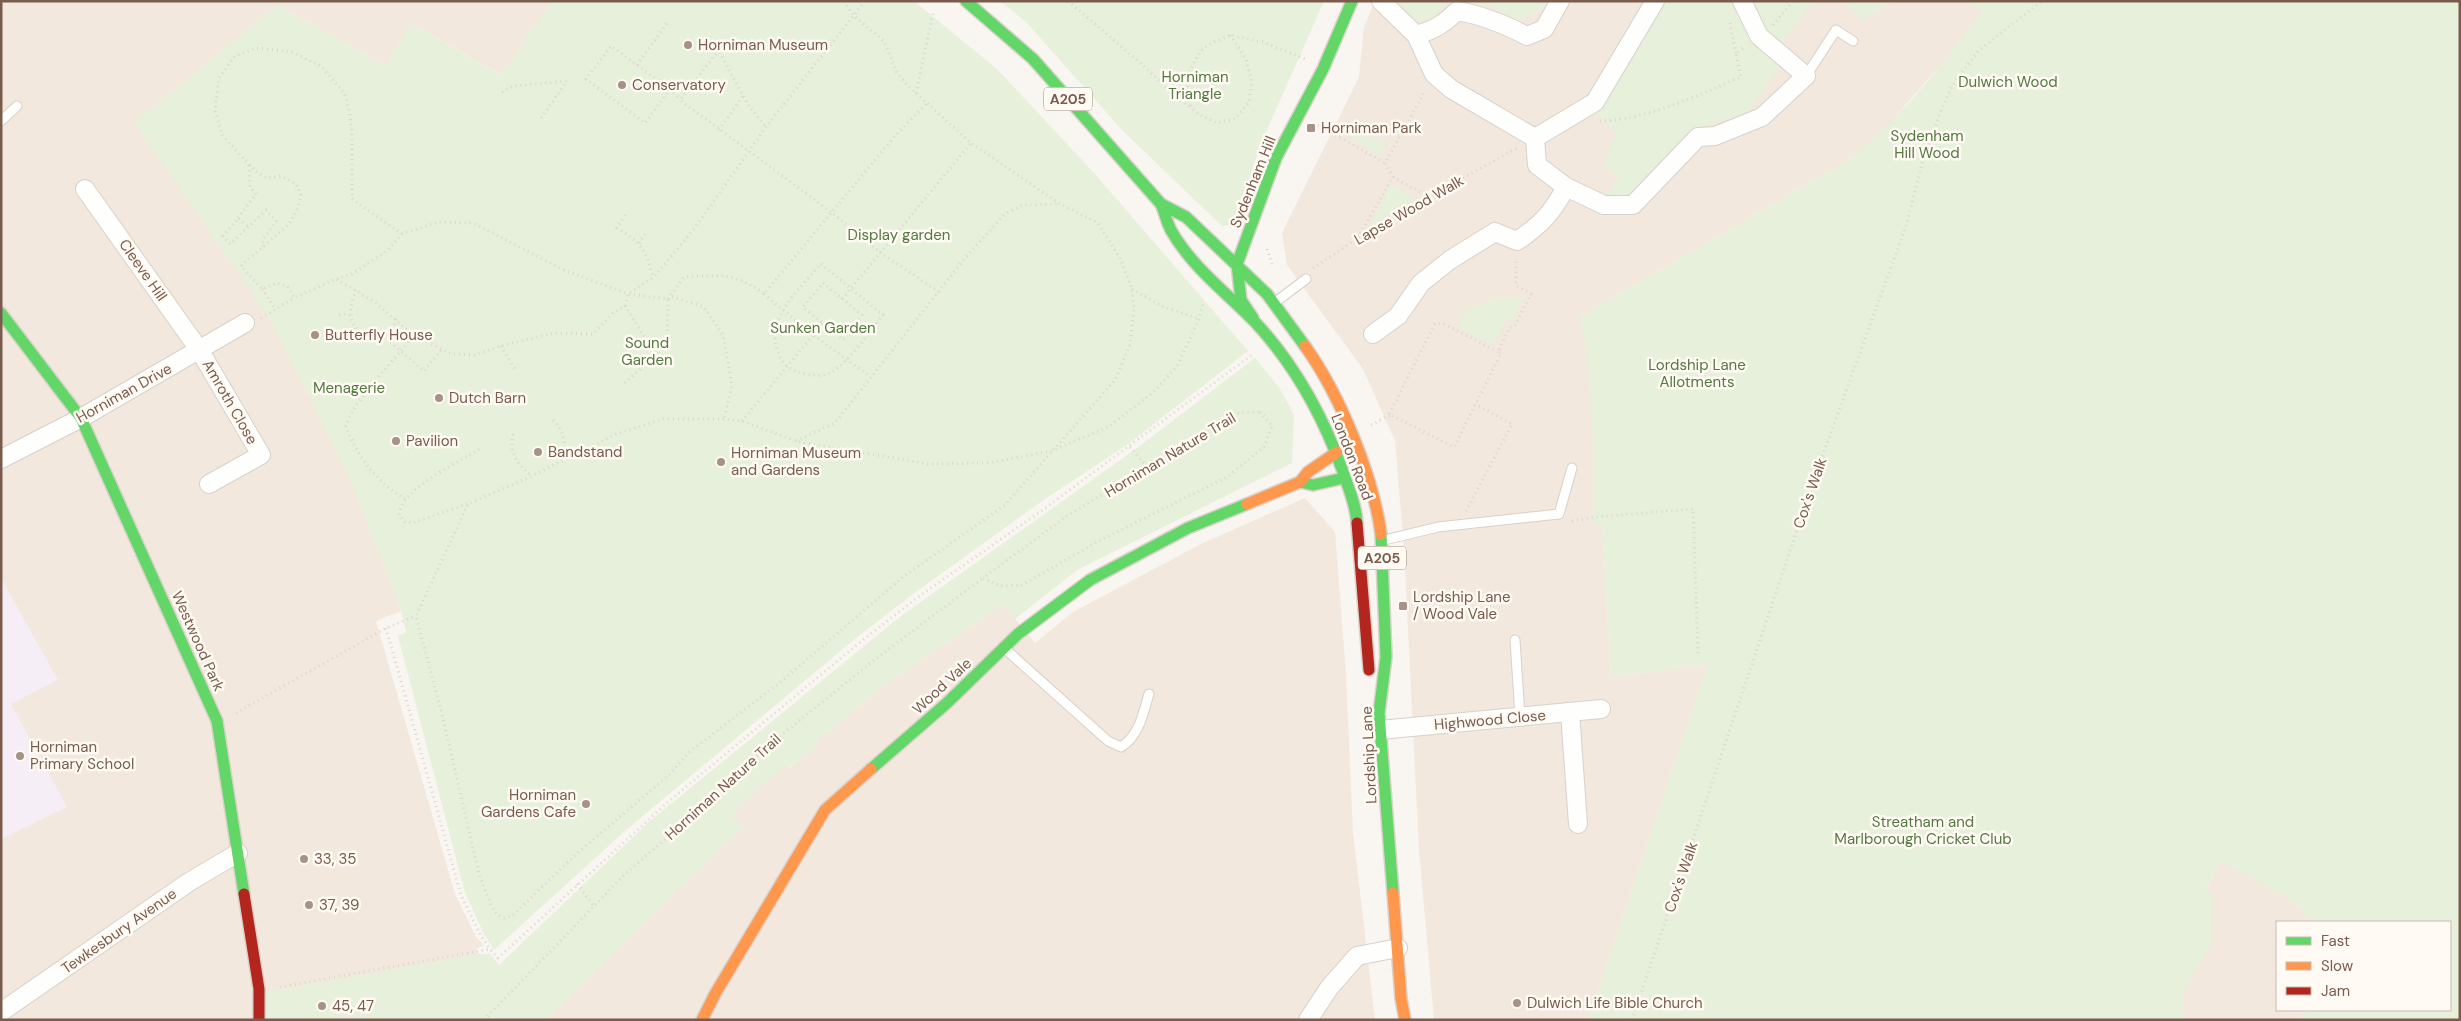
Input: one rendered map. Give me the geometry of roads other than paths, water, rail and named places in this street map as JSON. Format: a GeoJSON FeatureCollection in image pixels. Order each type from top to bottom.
{"type":"FeatureCollection","features":[{"type":"Feature","properties":{"kind":"main road","name":"London Road"},"geometry":{"type":"LineString","coordinates":[[966,1],[1033,59],[1161,204],[1172,232],[1205,274],[1255,322],[1308,391],[1337,452],[1344,478],[1356,508],[1368,662],[1380,722]]}},
{"type":"Feature","properties":{"kind":"main road","name":"Sydenham Hill"},"geometry":{"type":"LineString","coordinates":[[1255,322],[1240,300],[1237,264],[1276,158],[1323,69],[1352,1]]}},
{"type":"Feature","properties":{"kind":"main road","name":"London Road"},"geometry":{"type":"LineString","coordinates":[[1161,204],[1186,217],[1237,264],[1275,303],[1323,372],[1362,461]]}},
{"type":"Feature","properties":{"kind":"main road","name":"Westwood Park"},"geometry":{"type":"LineString","coordinates":[[1,313],[81,418],[217,721],[259,989],[259,1020]]}},
{"type":"Feature","properties":{"kind":"main road","name":"Wood Vale"},"geometry":{"type":"LineString","coordinates":[[702,1020],[715,994],[826,810],[947,704],[1018,634],[1090,580],[1188,528],[1300,482],[1308,472],[1337,452]]}},
{"type":"Feature","properties":{"kind":"main road","name":"Lordship Lane"},"geometry":{"type":"LineString","coordinates":[[1362,461],[1377,505],[1382,540],[1386,657],[1380,722],[1405,1020]]}},
{"type":"Feature","properties":{"kind":"main road","name":"Wood Vale"},"geometry":{"type":"LineString","coordinates":[[1300,482],[1313,485],[1344,478]]}},
{"type":"Feature","properties":{"kind":"street"},"geometry":{"type":"LineString","coordinates":[[1381,1],[1416,35],[1434,74],[1451,89],[1535,138]]}},
{"type":"Feature","properties":{"kind":"street"},"geometry":{"type":"LineString","coordinates":[[1416,35],[1431,31],[1444,24],[1458,6],[1527,36],[1544,29],[1560,1]]}},
{"type":"Feature","properties":{"kind":"street"},"geometry":{"type":"LineString","coordinates":[[1535,138],[1548,132],[1564,119],[1595,102],[1655,1]]}},
{"type":"Feature","properties":{"kind":"street"},"geometry":{"type":"LineString","coordinates":[[1535,138],[1537,165],[1566,187],[1604,205],[1633,205],[1698,137],[1715,136],[1762,117],[1806,76],[1764,32],[1742,1]]}},
{"type":"Feature","properties":{"kind":"street"},"geometry":{"type":"LineString","coordinates":[[1373,334],[1398,316],[1421,283],[1450,260],[1495,232],[1517,241],[1534,229],[1553,211],[1566,187]]}},
{"type":"Feature","properties":{"kind":"street","name":"Cleeve Hill"},"geometry":{"type":"LineString","coordinates":[[86,189],[200,351]]}},
{"type":"Feature","properties":{"kind":"street","name":"Horniman Drive"},"geometry":{"type":"LineString","coordinates":[[1,459],[81,418],[200,351],[245,323]]}},
{"type":"Feature","properties":{"kind":"street","name":"Amroth Close"},"geometry":{"type":"LineString","coordinates":[[200,351],[261,455],[209,484]]}},
{"type":"Feature","properties":{"kind":"street","name":"Highwood Close"},"geometry":{"type":"LineString","coordinates":[[1380,722],[1520,717],[1601,709]]}},
{"type":"Feature","properties":{"kind":"street"},"geometry":{"type":"LineString","coordinates":[[1570,712],[1578,824]]}},
{"type":"Feature","properties":{"kind":"street","name":"Tewkesbury Avenue"},"geometry":{"type":"LineString","coordinates":[[1,1012],[189,882],[238,853]]}},
{"type":"Feature","properties":{"kind":"street"},"geometry":{"type":"LineString","coordinates":[[1308,1020],[1330,988],[1357,956],[1398,948]]}},
{"type":"Feature","properties":{"kind":"lane"},"geometry":{"type":"LineString","coordinates":[[1806,76],[1836,30],[1853,42]]}},
{"type":"Feature","properties":{"kind":"lane"},"geometry":{"type":"LineString","coordinates":[[1,121],[17,106]]}},
{"type":"Feature","properties":{"kind":"lane"},"geometry":{"type":"LineString","coordinates":[[1275,303],[1306,279]]}},
{"type":"Feature","properties":{"kind":"lane"},"geometry":{"type":"LineString","coordinates":[[1382,540],[1438,527],[1559,514],[1572,468]]}},
{"type":"Feature","properties":{"kind":"lane"},"geometry":{"type":"LineString","coordinates":[[1515,640],[1520,717]]}},
{"type":"Feature","properties":{"kind":"lane"},"geometry":{"type":"LineString","coordinates":[[1004,648],[1108,741],[1121,747],[1131,741],[1138,729],[1149,694]]}},
{"type":"Feature","properties":{"kind":"place","name":"Horniman Museum"},"geometry":{"type":"Point","coordinates":[688,45]}},
{"type":"Feature","properties":{"kind":"place","name":"Conservatory"},"geometry":{"type":"Point","coordinates":[622,85]}},
{"type":"Feature","properties":{"kind":"place","name":"Horniman Park"},"geometry":{"type":"Point","coordinates":[1311,128]}},
{"type":"Feature","properties":{"kind":"place","name":"Butterfly House"},"geometry":{"type":"Point","coordinates":[315,335]}},
{"type":"Feature","properties":{"kind":"place","name":"Dutch Barn"},"geometry":{"type":"Point","coordinates":[439,398]}},
{"type":"Feature","properties":{"kind":"place","name":"Pavilion"},"geometry":{"type":"Point","coordinates":[396,441]}},
{"type":"Feature","properties":{"kind":"place","name":"Bandstand"},"geometry":{"type":"Point","coordinates":[538,452]}},
{"type":"Feature","properties":{"kind":"place","name":"Horniman Museum and Gardens"},"geometry":{"type":"Point","coordinates":[721,462]}},
{"type":"Feature","properties":{"kind":"place","name":"Lordship Lane / Wood Vale"},"geometry":{"type":"Point","coordinates":[1403,606]}},
{"type":"Feature","properties":{"kind":"place","name":"Horniman Primary School"},"geometry":{"type":"Point","coordinates":[20,756]}},
{"type":"Feature","properties":{"kind":"place","name":"Horniman Gardens Cafe"},"geometry":{"type":"Point","coordinates":[586,804]}},
{"type":"Feature","properties":{"kind":"place","name":"33, 35"},"geometry":{"type":"Point","coordinates":[304,859]}},
{"type":"Feature","properties":{"kind":"place","name":"37, 39"},"geometry":{"type":"Point","coordinates":[309,905]}},
{"type":"Feature","properties":{"kind":"place","name":"Dulwich Life Bible Church"},"geometry":{"type":"Point","coordinates":[1517,1003]}},
{"type":"Feature","properties":{"kind":"place","name":"45, 47"},"geometry":{"type":"Point","coordinates":[322,1006]}},
{"type":"Feature","properties":{"kind":"park label","name":"Dulwich Wood"},"geometry":{"type":"Point","coordinates":[2008,82]}},
{"type":"Feature","properties":{"kind":"park label","name":"Horniman Triangle"},"geometry":{"type":"Point","coordinates":[1195,86]}},
{"type":"Feature","properties":{"kind":"park label","name":"Sydenham Hill Wood"},"geometry":{"type":"Point","coordinates":[1927,144]}},
{"type":"Feature","properties":{"kind":"park label","name":"Display garden"},"geometry":{"type":"Point","coordinates":[899,235]}},
{"type":"Feature","properties":{"kind":"park label","name":"Sunken Garden"},"geometry":{"type":"Point","coordinates":[823,328]}},
{"type":"Feature","properties":{"kind":"park label","name":"Sound Garden"},"geometry":{"type":"Point","coordinates":[647,352]}},
{"type":"Feature","properties":{"kind":"park label","name":"Lordship Lane Allotments"},"geometry":{"type":"Point","coordinates":[1697,374]}},
{"type":"Feature","properties":{"kind":"park label","name":"Menagerie"},"geometry":{"type":"Point","coordinates":[349,388]}},
{"type":"Feature","properties":{"kind":"park label","name":"Streatham and Marlborough Cricket Club"},"geometry":{"type":"Point","coordinates":[1923,830]}}]}
